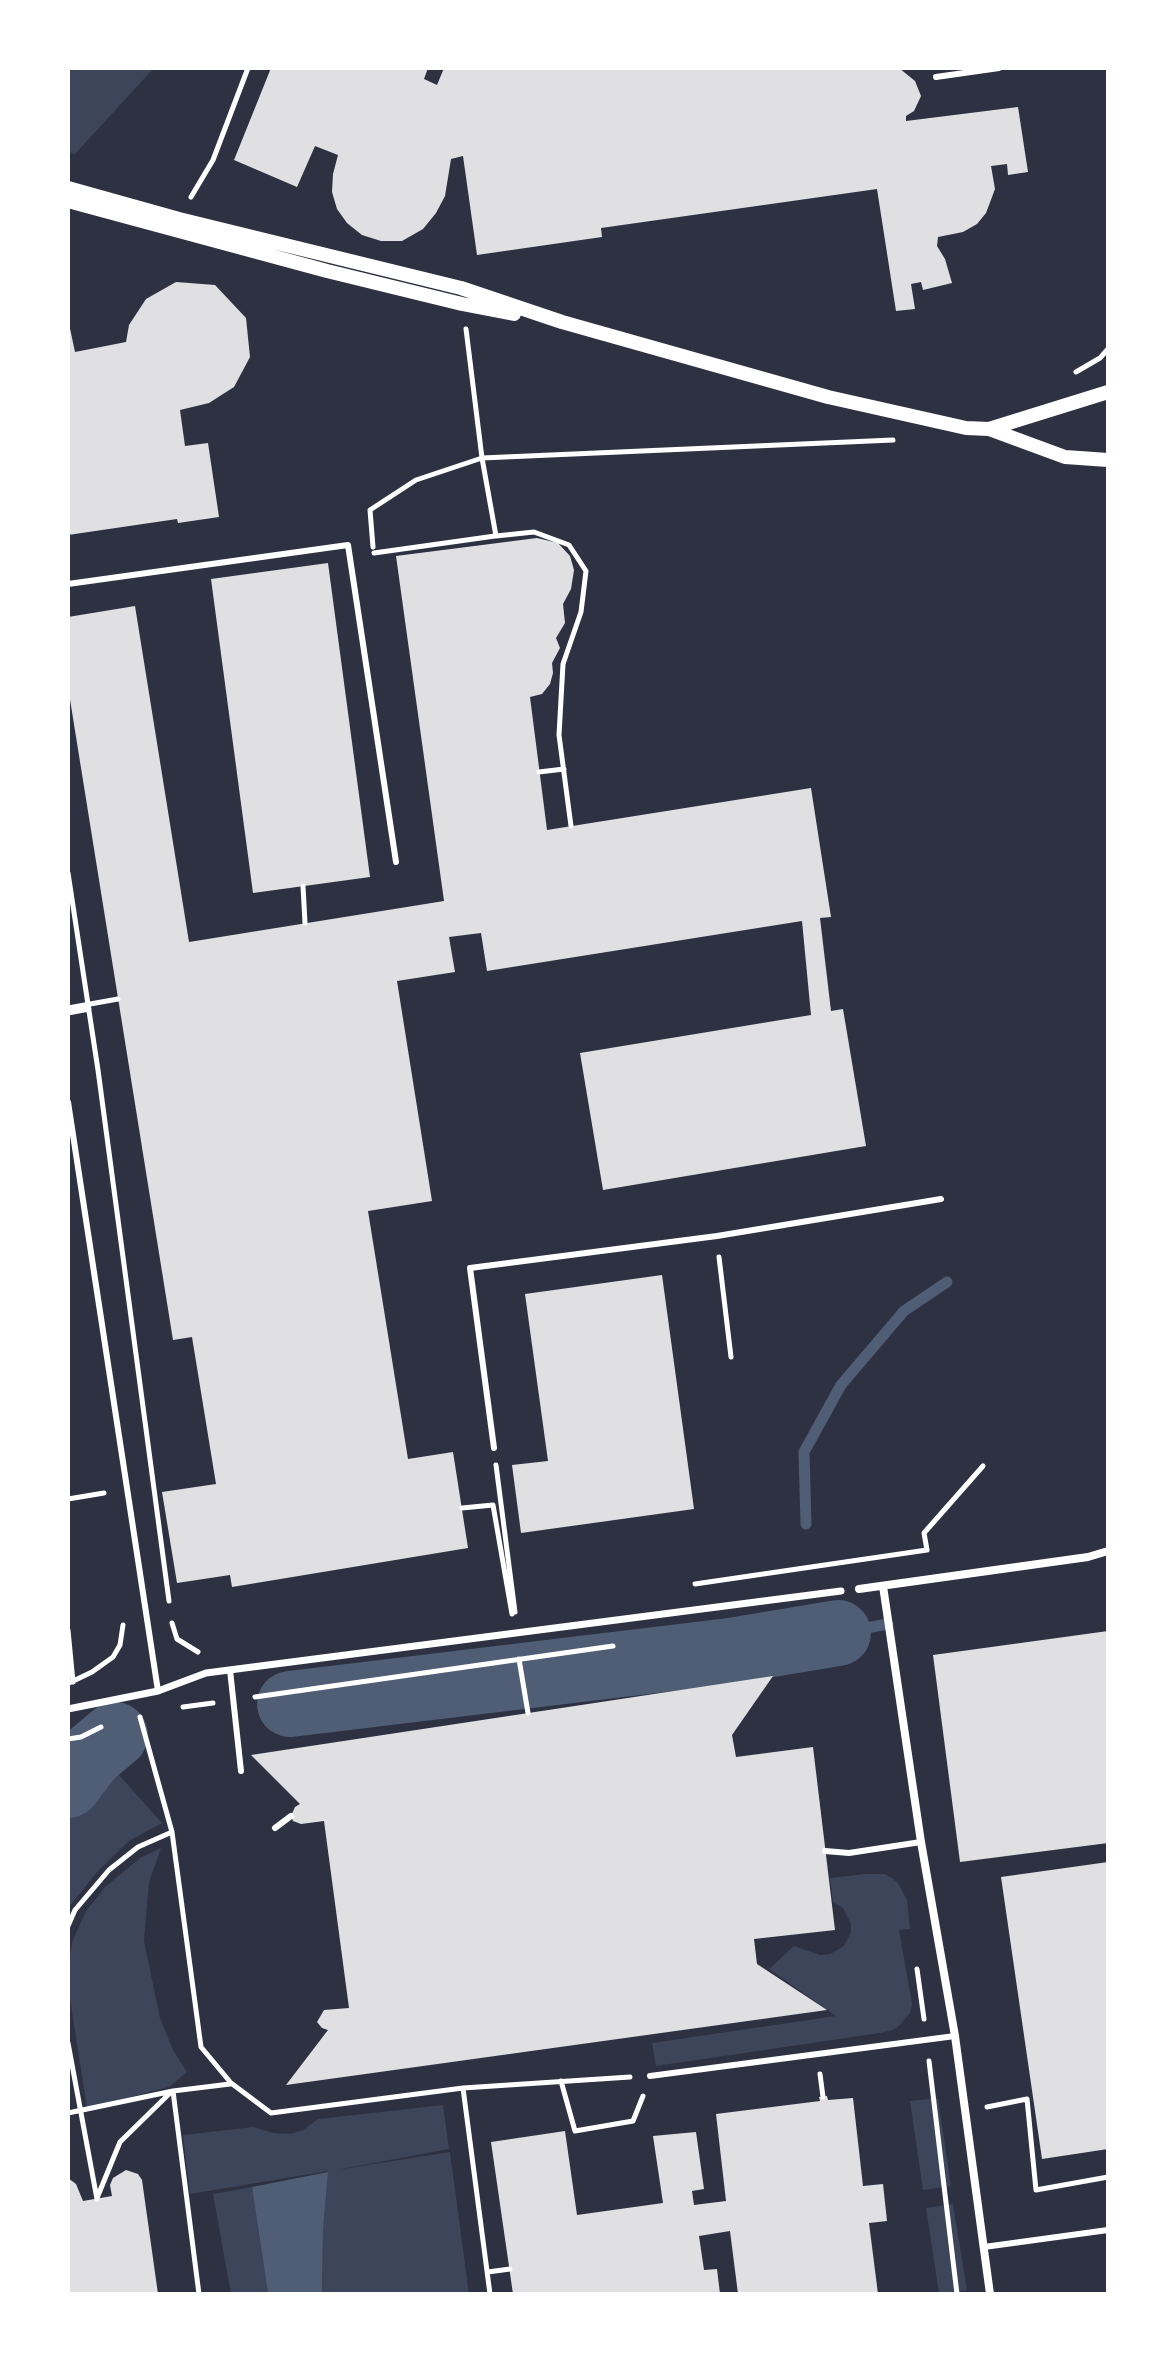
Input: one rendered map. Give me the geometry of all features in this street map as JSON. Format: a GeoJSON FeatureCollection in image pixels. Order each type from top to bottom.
{"type":"FeatureCollection","features":[{"type":"Feature","properties":{"kind":"street"},"geometry":{"type":"LineString","coordinates":[[68,188],[179,219],[461,288],[562,322],[828,397],[966,428],[989,429],[1065,457],[1108,460]]}},
{"type":"Feature","properties":{"kind":"street"},"geometry":{"type":"LineString","coordinates":[[68,201],[327,271],[462,304],[562,322]]}},
{"type":"Feature","properties":{"kind":"street"},"geometry":{"type":"LineString","coordinates":[[989,429],[1108,392]]}},
{"type":"Feature","properties":{"kind":"street"},"geometry":{"type":"LineString","coordinates":[[859,1589],[1088,1557],[1108,1551]]}},
{"type":"Feature","properties":{"kind":"street"},"geometry":{"type":"LineString","coordinates":[[883,1586],[921,1842],[955,2036],[990,2294]]}},
{"type":"Feature","properties":{"kind":"street"},"geometry":{"type":"LineString","coordinates":[[68,1709],[158,1691],[206,1673],[841,1591]]}},
{"type":"Feature","properties":{"kind":"lane"},"geometry":{"type":"LineString","coordinates":[[936,77],[999,68]]}},
{"type":"Feature","properties":{"kind":"lane"},"geometry":{"type":"LineString","coordinates":[[68,584],[348,545],[396,862]]}},
{"type":"Feature","properties":{"kind":"lane"},"geometry":{"type":"LineString","coordinates":[[68,1102],[158,1691]]}},
{"type":"Feature","properties":{"kind":"lane"},"geometry":{"type":"LineString","coordinates":[[494,1448],[470,1268],[717,1236],[941,1199]]}},
{"type":"Feature","properties":{"kind":"lane"},"geometry":{"type":"LineString","coordinates":[[230,1670],[241,1771]]}},
{"type":"Feature","properties":{"kind":"lane"},"geometry":{"type":"LineString","coordinates":[[275,1828],[291,1816]]}},
{"type":"Feature","properties":{"kind":"lane"},"geometry":{"type":"LineString","coordinates":[[825,1851],[849,1853],[921,1842]]}},
{"type":"Feature","properties":{"kind":"lane"},"geometry":{"type":"LineString","coordinates":[[650,2076],[955,2036]]}},
{"type":"Feature","properties":{"kind":"lane"},"geometry":{"type":"LineString","coordinates":[[984,2247],[1108,2230]]}},
{"type":"Feature","properties":{"kind":"path"},"geometry":{"type":"LineString","coordinates":[[179,219],[213,160],[248,68]]}},
{"type":"Feature","properties":{"kind":"path"},"geometry":{"type":"LineString","coordinates":[[462,304],[482,458],[496,536]]}},
{"type":"Feature","properties":{"kind":"path"},"geometry":{"type":"LineString","coordinates":[[370,510],[416,480],[482,458],[894,440]]}},
{"type":"Feature","properties":{"kind":"path"},"geometry":{"type":"LineString","coordinates":[[374,553],[534,532],[569,545],[586,571],[581,612],[563,664],[559,735],[571,826]]}},
{"type":"Feature","properties":{"kind":"path"},"geometry":{"type":"LineString","coordinates":[[539,772],[564,769]]}},
{"type":"Feature","properties":{"kind":"path"},"geometry":{"type":"LineString","coordinates":[[68,873],[170,1604]]}},
{"type":"Feature","properties":{"kind":"path"},"geometry":{"type":"LineString","coordinates":[[303,886],[305,923]]}},
{"type":"Feature","properties":{"kind":"path"},"geometry":{"type":"LineString","coordinates":[[68,1010],[118,999]]}},
{"type":"Feature","properties":{"kind":"path"},"geometry":{"type":"LineString","coordinates":[[68,1010],[89,1009]]}},
{"type":"Feature","properties":{"kind":"path"},"geometry":{"type":"LineString","coordinates":[[717,1236],[731,1357]]}},
{"type":"Feature","properties":{"kind":"path"},"geometry":{"type":"LineString","coordinates":[[494,1448],[515,1612]]}},
{"type":"Feature","properties":{"kind":"path"},"geometry":{"type":"LineString","coordinates":[[927,1550],[924,1533],[983,1466]]}},
{"type":"Feature","properties":{"kind":"path"},"geometry":{"type":"LineString","coordinates":[[68,1499],[104,1493],[106,1508]]}},
{"type":"Feature","properties":{"kind":"path"},"geometry":{"type":"LineString","coordinates":[[462,1508],[493,1505],[513,1624]]}},
{"type":"Feature","properties":{"kind":"path"},"geometry":{"type":"LineString","coordinates":[[68,1630],[73,1682],[113,1657],[122,1637],[121,1613]]}},
{"type":"Feature","properties":{"kind":"path"},"geometry":{"type":"LineString","coordinates":[[171,1618],[177,1639]]}},
{"type":"Feature","properties":{"kind":"path"},"geometry":{"type":"LineString","coordinates":[[233,1700],[619,1645]]}},
{"type":"Feature","properties":{"kind":"path"},"geometry":{"type":"LineString","coordinates":[[518,1654],[528,1713]]}},
{"type":"Feature","properties":{"kind":"path"},"geometry":{"type":"LineString","coordinates":[[140,1713],[172,1832],[201,2047],[231,2083],[271,2113],[463,2088],[561,2081],[650,2076],[633,2121],[575,2131],[561,2081]]}},
{"type":"Feature","properties":{"kind":"path"},"geometry":{"type":"LineString","coordinates":[[68,1739],[81,1737]]}},
{"type":"Feature","properties":{"kind":"path"},"geometry":{"type":"LineString","coordinates":[[68,1926],[75,1910],[109,1870],[138,1847],[172,1832]]}},
{"type":"Feature","properties":{"kind":"path"},"geometry":{"type":"LineString","coordinates":[[926,2039],[957,2294]]}},
{"type":"Feature","properties":{"kind":"path"},"geometry":{"type":"LineString","coordinates":[[68,2043],[97,2199],[120,2142],[173,2091]]}},
{"type":"Feature","properties":{"kind":"path"},"geometry":{"type":"LineString","coordinates":[[68,2113],[173,2091],[231,2083]]}},
{"type":"Feature","properties":{"kind":"path"},"geometry":{"type":"LineString","coordinates":[[463,2088],[490,2294]]}},
{"type":"Feature","properties":{"kind":"path"},"geometry":{"type":"LineString","coordinates":[[173,2091],[199,2294]]}},
{"type":"Feature","properties":{"kind":"path"},"geometry":{"type":"LineString","coordinates":[[975,2109],[1027,2099],[1036,2190],[1108,2177]]}},
{"type":"Feature","properties":{"kind":"path"},"geometry":{"type":"LineString","coordinates":[[488,2272],[510,2269]]}},
{"type":"Feature","properties":{"kind":"shaded area"},"geometry":{"type":"Polygon","coordinates":[[[68,68],[154,68],[75,154],[68,152],[68,68]]]}},
{"type":"Feature","properties":{"kind":"shaded area"},"geometry":{"type":"Polygon","coordinates":[[[69,1746],[111,1766],[162,1823],[129,1841],[98,1871],[68,1908],[69,1746]]]}},
{"type":"Feature","properties":{"kind":"shaded area"},"geometry":{"type":"Polygon","coordinates":[[[161,1848],[149,1882],[144,1941],[160,2018],[173,2050],[187,2072],[169,2087],[87,2108],[70,1999],[68,1969],[72,1942],[86,1911],[105,1887],[140,1858],[161,1848]]]}},
{"type":"Feature","properties":{"kind":"shaded area"},"geometry":{"type":"Polygon","coordinates":[[[884,1874],[892,1878],[907,1900],[910,1929],[899,1930],[912,2004],[910,2013],[900,2025],[880,2033],[656,2066],[652,2043],[836,2016],[769,1969],[794,1946],[820,1955],[830,1954],[844,1946],[851,1932],[851,1924],[843,1908],[833,1902],[830,1878],[884,1874]]]}},
{"type":"Feature","properties":{"kind":"shaded area"},"geometry":{"type":"Polygon","coordinates":[[[938,2098],[951,2186],[923,2190],[910,2101],[938,2098]]]}},
{"type":"Feature","properties":{"kind":"shaded area"},"geometry":{"type":"Polygon","coordinates":[[[443,2105],[449,2149],[336,2170],[450,2152],[469,2294],[322,2294],[328,2171],[190,2194],[183,2135],[253,2127],[290,2134],[303,2130],[318,2119],[443,2105]]]}},
{"type":"Feature","properties":{"kind":"shaded area"},"geometry":{"type":"Polygon","coordinates":[[[328,2172],[322,2294],[268,2294],[252,2187],[328,2172]]]}},
{"type":"Feature","properties":{"kind":"shaded area"},"geometry":{"type":"Polygon","coordinates":[[[252,2187],[268,2294],[231,2294],[213,2194],[252,2187]]]}},
{"type":"Feature","properties":{"kind":"shaded area"},"geometry":{"type":"Polygon","coordinates":[[[953,2204],[967,2290],[939,2294],[926,2208],[953,2204]]]}},
{"type":"Feature","properties":{"kind":"building"},"geometry":{"type":"Polygon","coordinates":[[[271,68],[428,68],[424,79],[437,85],[444,68],[899,68],[915,81],[921,96],[914,111],[906,116],[906,121],[1018,107],[1028,172],[1008,175],[1007,164],[991,166],[995,189],[986,213],[977,224],[963,232],[938,237],[937,246],[945,259],[952,283],[923,290],[921,282],[911,284],[915,309],[896,311],[877,189],[601,228],[602,237],[477,255],[463,156],[451,159],[445,196],[436,213],[423,229],[402,241],[381,241],[362,235],[347,223],[337,209],[332,192],[338,155],[315,146],[297,187],[234,160],[271,68]]]}},
{"type":"Feature","properties":{"kind":"building"},"geometry":{"type":"Polygon","coordinates":[[[176,282],[215,285],[246,318],[250,357],[234,387],[209,403],[180,410],[185,446],[208,443],[219,517],[178,523],[177,519],[68,535],[68,319],[75,352],[126,342],[129,325],[146,299],[176,282]]]}},
{"type":"Feature","properties":{"kind":"building"},"geometry":{"type":"Polygon","coordinates":[[[537,538],[558,543],[570,556],[574,570],[571,589],[563,604],[565,623],[556,638],[560,648],[552,663],[550,684],[542,694],[530,697],[547,830],[811,788],[831,917],[820,918],[831,1011],[843,1009],[866,1146],[603,1190],[580,1053],[811,1015],[802,921],[487,971],[481,933],[449,937],[455,972],[397,981],[432,1201],[368,1211],[408,1459],[453,1452],[468,1548],[232,1587],[230,1575],[177,1583],[162,1492],[216,1484],[192,1337],[173,1340],[68,687],[68,617],[135,606],[189,942],[444,901],[396,556],[537,538]]]}},
{"type":"Feature","properties":{"kind":"building"},"geometry":{"type":"Polygon","coordinates":[[[328,563],[370,877],[253,893],[211,579],[328,563]]]}},
{"type":"Feature","properties":{"kind":"building"},"geometry":{"type":"Polygon","coordinates":[[[662,1275],[694,1509],[521,1533],[512,1465],[548,1461],[525,1294],[662,1275]]]}},
{"type":"Feature","properties":{"kind":"building"},"geometry":{"type":"Polygon","coordinates":[[[1108,1631],[1108,1843],[960,1862],[933,1655],[1108,1631]]]}},
{"type":"Feature","properties":{"kind":"building"},"geometry":{"type":"Polygon","coordinates":[[[773,1676],[732,1735],[736,1757],[813,1747],[835,1930],[754,1939],[757,1964],[827,2010],[286,2085],[328,2030],[317,2022],[324,2010],[349,2008],[324,1821],[301,1824],[293,1821],[291,1816],[300,1804],[251,1755],[773,1676]]]}},
{"type":"Feature","properties":{"kind":"building"},"geometry":{"type":"Polygon","coordinates":[[[1108,1862],[1108,2149],[1042,2159],[1001,1877],[1108,1862]]]}},
{"type":"Feature","properties":{"kind":"building"},"geometry":{"type":"Polygon","coordinates":[[[827,2096],[828,2100],[853,2098],[863,2186],[883,2184],[887,2221],[869,2223],[878,2294],[738,2294],[730,2231],[699,2236],[704,2270],[717,2269],[720,2294],[513,2294],[491,2142],[565,2131],[577,2215],[663,2203],[653,2136],[696,2132],[704,2189],[692,2191],[694,2205],[726,2201],[716,2114],[820,2101],[819,2097],[827,2096]]]}},
{"type":"Feature","properties":{"kind":"building"},"geometry":{"type":"Polygon","coordinates":[[[126,2170],[138,2174],[142,2180],[158,2294],[68,2294],[68,2178],[76,2184],[83,2201],[112,2196],[110,2185],[113,2178],[126,2170]]]}},
{"type":"Feature","properties":{"kind":"waterway"},"geometry":{"type":"LineString","coordinates":[[806,1524],[804,1452],[841,1385],[904,1311],[947,1282]]}},
{"type":"Feature","properties":{"kind":"waterway"},"geometry":{"type":"LineString","coordinates":[[838,1633],[888,1624]]}},
{"type":"Feature","properties":{"kind":"waterway"},"geometry":{"type":"LineString","coordinates":[[290,1704],[730,1651],[838,1633]]}},
{"type":"Feature","properties":{"kind":"waterway"},"geometry":{"type":"LineString","coordinates":[[68,1785],[90,1756],[115,1735]]}}]}
